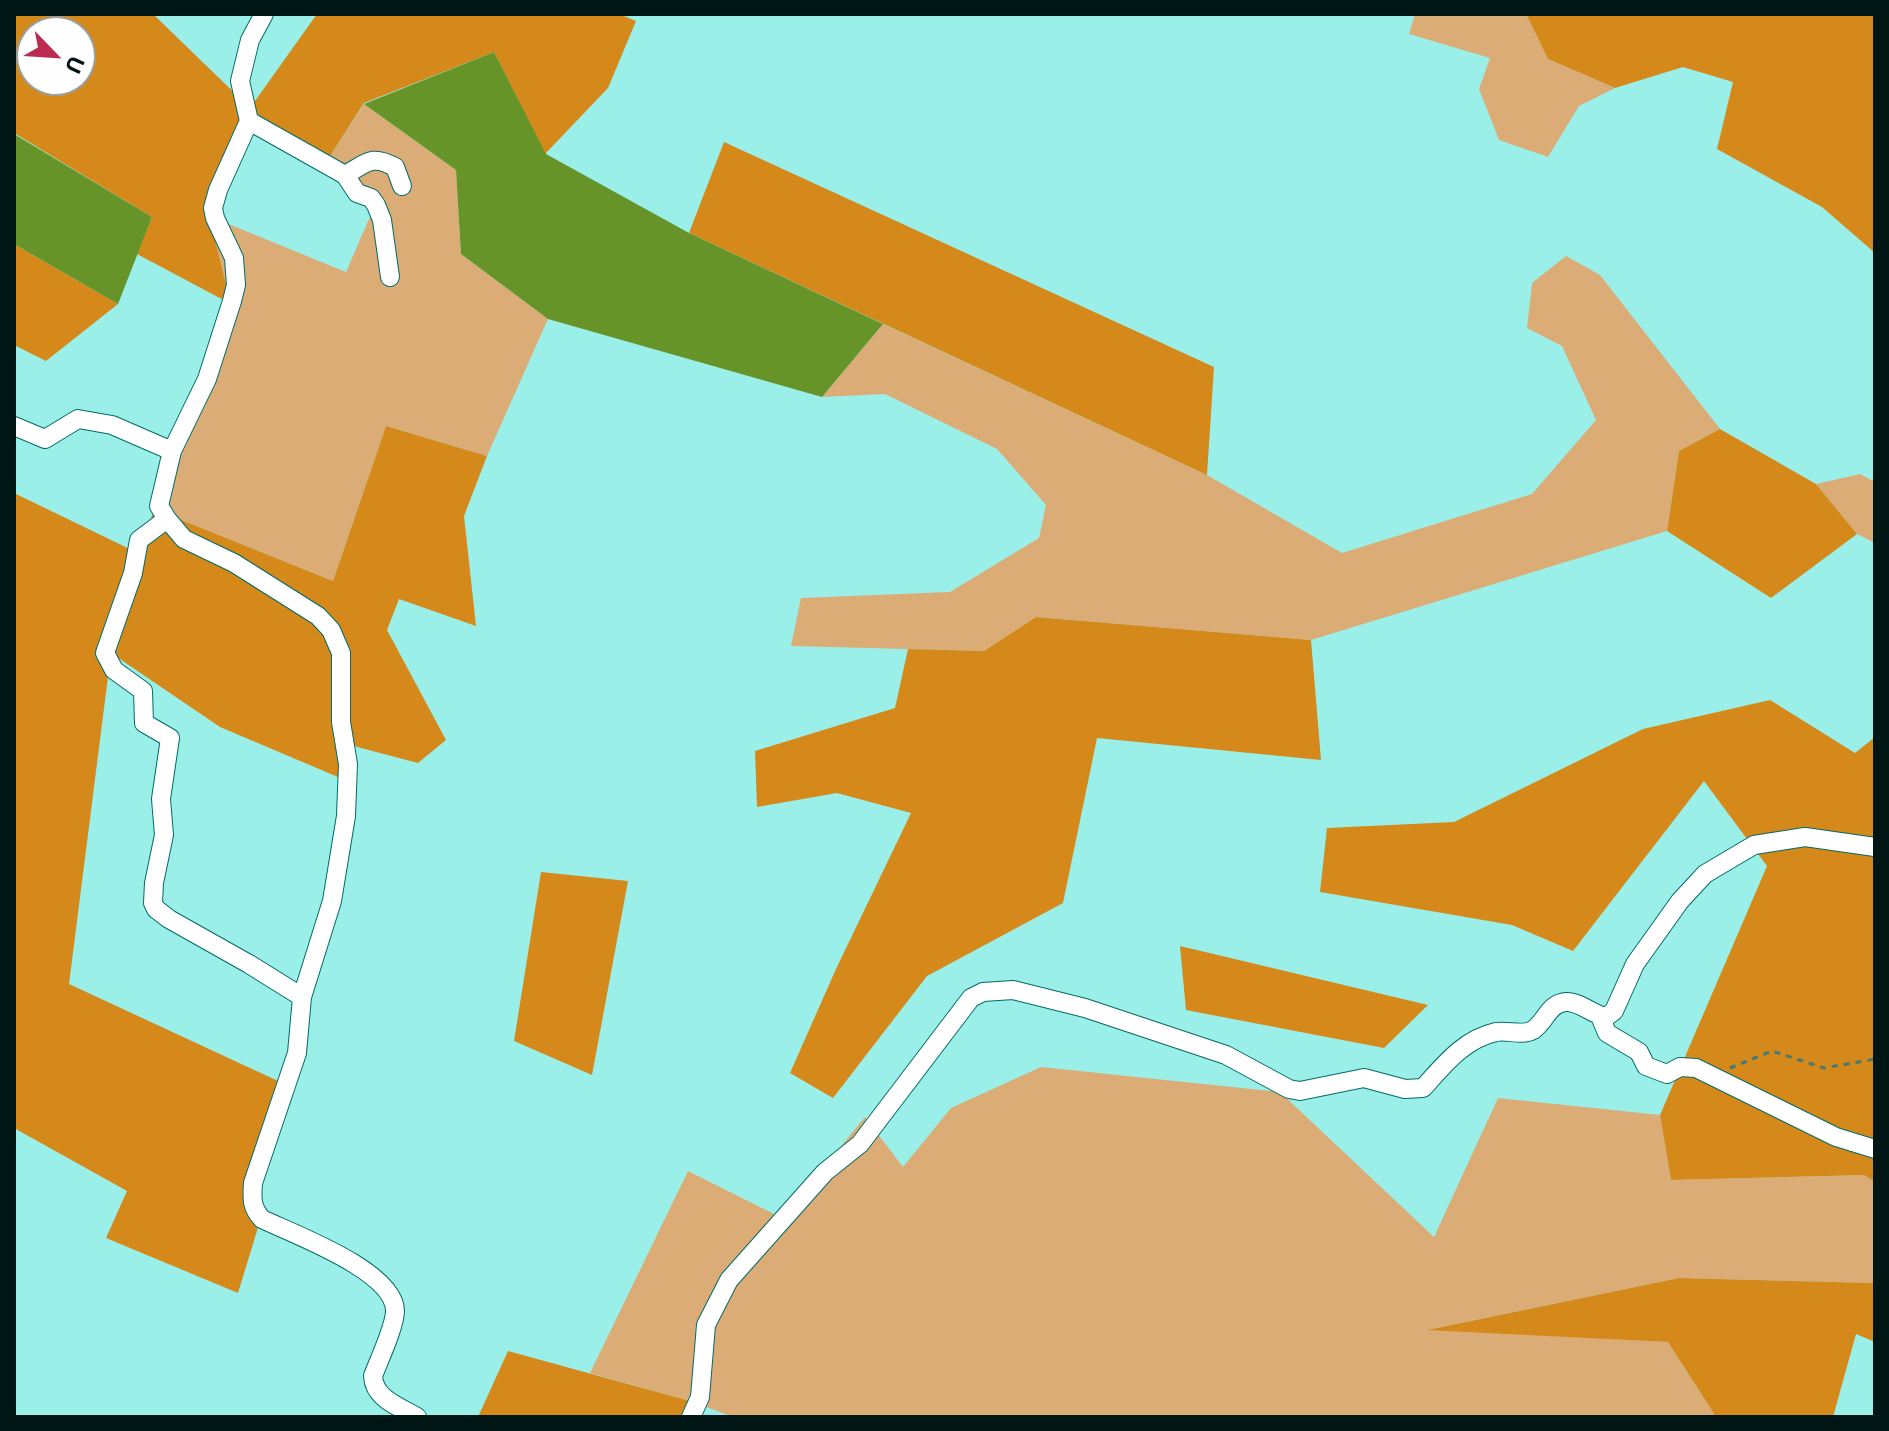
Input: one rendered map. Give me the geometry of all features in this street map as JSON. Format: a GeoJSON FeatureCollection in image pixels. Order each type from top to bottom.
{"type":"FeatureCollection","features":[{"type":"Feature","properties":{"kind":"street"},"geometry":{"type":"LineString","coordinates":[[264,14],[250,40],[240,81],[249,121],[213,208],[234,258],[236,285],[207,379],[172,451],[159,506],[184,539],[234,563],[318,616],[331,630],[341,653],[341,722],[348,764],[346,816],[332,901],[302,997],[297,1053],[253,1183],[252,1203],[262,1219],[352,1261],[384,1287],[395,1304],[396,1315],[373,1376],[374,1383],[382,1398],[417,1417]]}},
{"type":"Feature","properties":{"kind":"street"},"geometry":{"type":"LineString","coordinates":[[249,121],[345,175],[357,193],[371,198],[382,220],[390,277]]}},
{"type":"Feature","properties":{"kind":"street"},"geometry":{"type":"LineString","coordinates":[[345,175],[374,160],[382,160],[395,167],[402,186]]}},
{"type":"Feature","properties":{"kind":"street"},"geometry":{"type":"LineString","coordinates":[[14,426],[45,439],[78,419],[112,425],[172,451]]}},
{"type":"Feature","properties":{"kind":"street"},"geometry":{"type":"LineString","coordinates":[[167,519],[139,540],[133,573],[105,653],[114,670],[143,691],[144,723],[170,738],[161,799],[164,835],[153,903],[169,919],[302,997]]}},
{"type":"Feature","properties":{"kind":"street"},"geometry":{"type":"LineString","coordinates":[[691,1417],[700,1397],[706,1325],[729,1280],[825,1172],[860,1144],[971,998],[983,992],[1013,990],[1085,1008],[1226,1055],[1289,1089],[1300,1091],[1364,1078],[1405,1089],[1423,1088],[1456,1052],[1468,1044],[1497,1032],[1533,1030],[1555,1005],[1569,1001],[1606,1017],[1614,1011],[1635,964],[1680,901],[1705,874],[1754,845],[1805,837],[1875,847]]}},
{"type":"Feature","properties":{"kind":"street"},"geometry":{"type":"LineString","coordinates":[[1600,1016],[1607,1033],[1639,1052],[1646,1066],[1667,1074],[1680,1067],[1696,1068],[1836,1137],[1875,1149]]}},
{"type":"Feature","properties":{"kind":"path"},"geometry":{"type":"LineString","coordinates":[[1715,1077],[1736,1064],[1772,1051],[1824,1068],[1875,1059]]}},
{"type":"Feature","properties":{"kind":"shaded area"},"geometry":{"type":"Polygon","coordinates":[[[14,14],[153,14],[250,108],[317,14],[619,14],[636,21],[608,88],[545,154],[494,52],[364,103],[327,161],[250,109],[209,216],[231,304],[137,254],[152,217],[14,133],[14,14]]]}},
{"type":"Feature","properties":{"kind":"shaded area"},"geometry":{"type":"Polygon","coordinates":[[[1415,14],[1526,14],[1548,59],[1615,88],[1579,106],[1548,157],[1499,140],[1479,89],[1490,58],[1409,34],[1415,14]]]}},
{"type":"Feature","properties":{"kind":"shaded area"},"geometry":{"type":"Polygon","coordinates":[[[1526,14],[1875,14],[1875,253],[1822,207],[1717,149],[1733,82],[1683,67],[1615,88],[1548,59],[1526,14]]]}},
{"type":"Feature","properties":{"kind":"shaded area"},"geometry":{"type":"Polygon","coordinates":[[[494,52],[546,154],[689,233],[883,324],[822,397],[548,319],[461,254],[456,170],[364,104],[494,52]]]}},
{"type":"Feature","properties":{"kind":"shaded area"},"geometry":{"type":"Polygon","coordinates":[[[364,104],[456,170],[461,254],[548,319],[487,456],[386,426],[333,581],[154,509],[231,304],[209,216],[346,272],[379,196],[327,161],[364,104]]]}},
{"type":"Feature","properties":{"kind":"shaded area"},"geometry":{"type":"Polygon","coordinates":[[[14,134],[152,217],[118,304],[14,244],[14,134]]]}},
{"type":"Feature","properties":{"kind":"shaded area"},"geometry":{"type":"Polygon","coordinates":[[[724,142],[1214,367],[1207,475],[689,233],[724,142]]]}},
{"type":"Feature","properties":{"kind":"shaded area"},"geometry":{"type":"Polygon","coordinates":[[[14,244],[118,304],[46,361],[14,345],[14,244]]]}},
{"type":"Feature","properties":{"kind":"shaded area"},"geometry":{"type":"Polygon","coordinates":[[[1566,256],[1600,275],[1720,429],[1679,451],[1667,531],[1311,640],[1036,617],[984,651],[791,646],[801,598],[950,592],[1039,538],[1046,505],[997,449],[885,394],[822,397],[883,324],[1207,475],[1342,553],[1532,494],[1596,420],[1562,346],[1527,328],[1532,283],[1566,256]]]}},
{"type":"Feature","properties":{"kind":"shaded area"},"geometry":{"type":"Polygon","coordinates":[[[386,426],[487,456],[464,516],[476,626],[399,599],[387,630],[446,740],[418,763],[346,744],[345,780],[220,727],[111,653],[69,984],[278,1081],[246,1194],[260,1221],[238,1293],[106,1238],[127,1191],[14,1128],[14,493],[140,554],[154,509],[333,581],[386,426]]]}},
{"type":"Feature","properties":{"kind":"shaded area"},"geometry":{"type":"Polygon","coordinates":[[[1720,429],[1816,484],[1857,534],[1771,598],[1667,531],[1679,451],[1720,429]]]}},
{"type":"Feature","properties":{"kind":"shaded area"},"geometry":{"type":"Polygon","coordinates":[[[1860,474],[1875,482],[1875,543],[1857,534],[1816,484],[1860,474]]]}},
{"type":"Feature","properties":{"kind":"shaded area"},"geometry":{"type":"Polygon","coordinates":[[[1036,617],[1311,640],[1321,760],[1097,738],[1063,903],[927,976],[833,1098],[790,1073],[911,813],[837,793],[757,807],[755,751],[895,708],[908,649],[984,651],[1036,617]]]}},
{"type":"Feature","properties":{"kind":"shaded area"},"geometry":{"type":"Polygon","coordinates":[[[1770,700],[1855,753],[1875,737],[1875,1182],[1864,1175],[1671,1180],[1660,1115],[1767,866],[1704,781],[1573,951],[1512,925],[1320,892],[1327,828],[1454,822],[1643,729],[1770,700]]]}},
{"type":"Feature","properties":{"kind":"shaded area"},"geometry":{"type":"Polygon","coordinates":[[[541,872],[628,881],[592,1075],[514,1041],[541,872]]]}},
{"type":"Feature","properties":{"kind":"shaded area"},"geometry":{"type":"Polygon","coordinates":[[[1180,946],[1428,1005],[1384,1048],[1186,1010],[1180,946]]]}},
{"type":"Feature","properties":{"kind":"shaded area"},"geometry":{"type":"Polygon","coordinates":[[[1041,1067],[1280,1092],[1434,1237],[1498,1098],[1660,1115],[1671,1180],[1864,1175],[1875,1182],[1875,1279],[1872,1283],[1679,1278],[1431,1329],[1668,1342],[1716,1417],[733,1417],[690,1401],[590,1373],[688,1171],[782,1218],[865,1117],[903,1167],[951,1108],[1041,1067]]]}},
{"type":"Feature","properties":{"kind":"shaded area"},"geometry":{"type":"Polygon","coordinates":[[[1679,1278],[1872,1283],[1875,1279],[1875,1342],[1856,1334],[1833,1417],[1716,1417],[1668,1342],[1427,1330],[1679,1278]]]}},
{"type":"Feature","properties":{"kind":"shaded area"},"geometry":{"type":"Polygon","coordinates":[[[508,1351],[690,1401],[686,1417],[478,1417],[508,1351]]]}}]}
